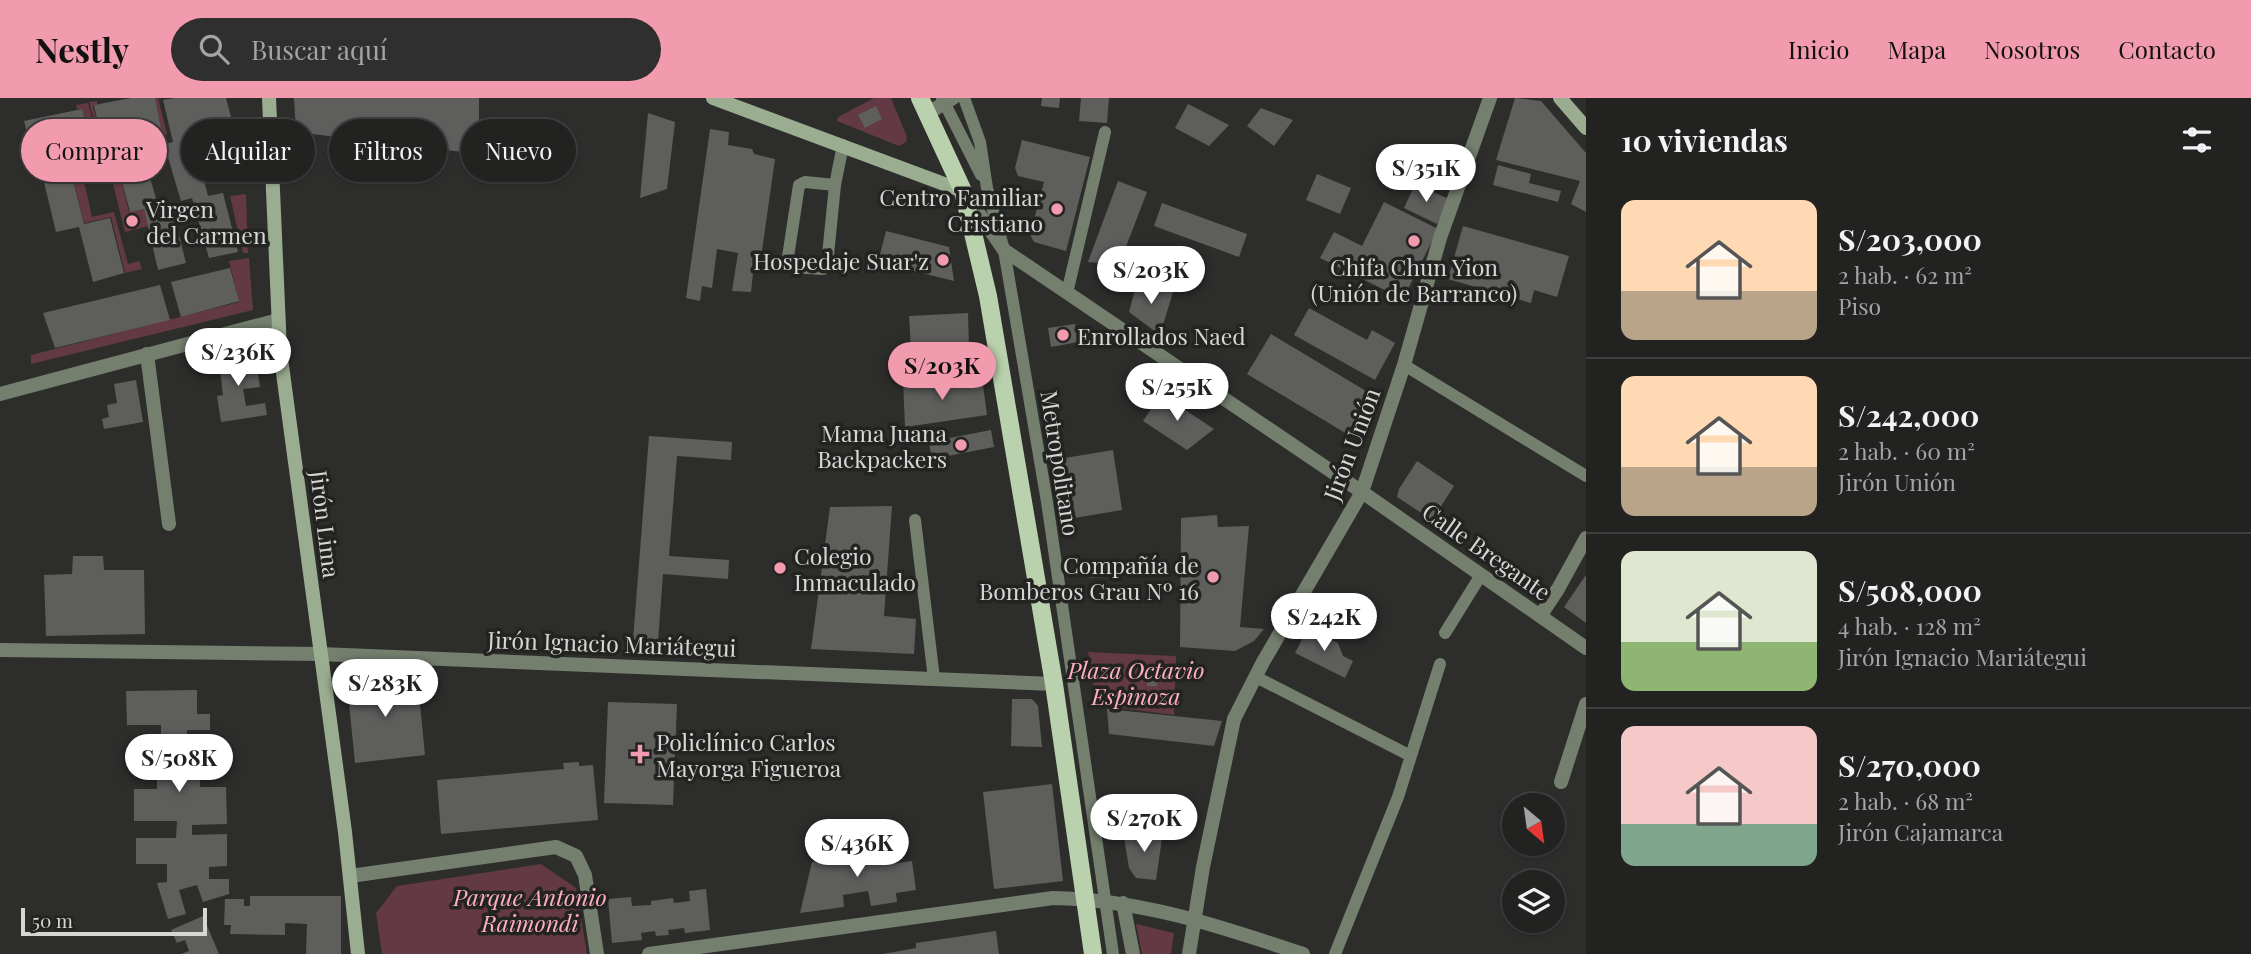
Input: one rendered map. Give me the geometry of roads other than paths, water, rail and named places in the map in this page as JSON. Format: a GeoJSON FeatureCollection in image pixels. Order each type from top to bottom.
{"type":"FeatureCollection","features":[{"type":"Feature","properties":{"kind":"main road"},"geometry":{"type":"LineString","coordinates":[[924,106],[963,191],[988,296],[1054,684],[1093,954]]}},
{"type":"Feature","properties":{"kind":"street","name":"Jirón Lima"},"geometry":{"type":"LineString","coordinates":[[269,98],[280,351],[351,876],[358,954]]}},
{"type":"Feature","properties":{"kind":"street"},"geometry":{"type":"LineString","coordinates":[[713,98],[963,191],[1004,250]]}},
{"type":"Feature","properties":{"kind":"street","name":"Jirón Unión"},"geometry":{"type":"LineString","coordinates":[[1189,954],[1193,918],[1234,719],[1362,492],[1404,365],[1440,238],[1490,98]]}},
{"type":"Feature","properties":{"kind":"street"},"geometry":{"type":"LineString","coordinates":[[1560,98],[1586,128]]}},
{"type":"Feature","properties":{"kind":"street"},"geometry":{"type":"LineString","coordinates":[[924,106],[946,100]]}},
{"type":"Feature","properties":{"kind":"street","name":"Calle Bregante"},"geometry":{"type":"LineString","coordinates":[[1004,250],[1362,492],[1586,648]]}},
{"type":"Feature","properties":{"kind":"street"},"geometry":{"type":"LineString","coordinates":[[0,389],[278,320]]}},
{"type":"Feature","properties":{"kind":"street"},"geometry":{"type":"LineString","coordinates":[[147,354],[169,524]]}},
{"type":"Feature","properties":{"kind":"street"},"geometry":{"type":"LineString","coordinates":[[1540,616],[1586,538]]}},
{"type":"Feature","properties":{"kind":"street","name":"Jirón Ignacio Mariátegui"},"geometry":{"type":"LineString","coordinates":[[0,650],[320,654],[1054,684]]}},
{"type":"Feature","properties":{"kind":"street"},"geometry":{"type":"LineString","coordinates":[[1561,782],[1586,704]]}},
{"type":"Feature","properties":{"kind":"street"},"geometry":{"type":"LineString","coordinates":[[351,876],[556,848],[576,856],[585,875],[597,954]]}},
{"type":"Feature","properties":{"kind":"street"},"geometry":{"type":"LineString","coordinates":[[649,954],[1053,898],[1123,904],[1193,918],[1303,954]]}},
{"type":"Feature","properties":{"kind":"street"},"geometry":{"type":"LineString","coordinates":[[1123,904],[1133,954]]}},
{"type":"Feature","properties":{"kind":"lane","name":"Metropolitano"},"geometry":{"type":"LineString","coordinates":[[964,98],[979,142],[987,188],[1004,250],[1060,583],[1113,954]]}},
{"type":"Feature","properties":{"kind":"lane","name":"Metropolitano"},"geometry":{"type":"LineString","coordinates":[[946,100],[987,188]]}},
{"type":"Feature","properties":{"kind":"lane"},"geometry":{"type":"LineString","coordinates":[[1067,293],[1105,132]]}},
{"type":"Feature","properties":{"kind":"lane"},"geometry":{"type":"LineString","coordinates":[[835,185],[804,181],[799,185],[788,257],[793,267],[823,268],[827,265],[835,185],[843,145]]}},
{"type":"Feature","properties":{"kind":"lane"},"geometry":{"type":"LineString","coordinates":[[1404,365],[1586,476]]}},
{"type":"Feature","properties":{"kind":"lane"},"geometry":{"type":"LineString","coordinates":[[915,520],[934,679]]}},
{"type":"Feature","properties":{"kind":"lane"},"geometry":{"type":"LineString","coordinates":[[1445,634],[1481,575]]}},
{"type":"Feature","properties":{"kind":"lane"},"geometry":{"type":"LineString","coordinates":[[1335,954],[1393,810],[1440,664]]}},
{"type":"Feature","properties":{"kind":"lane"},"geometry":{"type":"LineString","coordinates":[[1256,677],[1411,756]]}},
{"type":"Feature","properties":{"kind":"place","name":"Centro Familiar Cristiano"},"geometry":{"type":"Point","coordinates":[1057,209]}},
{"type":"Feature","properties":{"kind":"place","name":"Virgen del Carmen"},"geometry":{"type":"Point","coordinates":[132,221]}},
{"type":"Feature","properties":{"kind":"place","name":"Chifa Chun Yion (Unión de Barranco)"},"geometry":{"type":"Point","coordinates":[1414,241]}},
{"type":"Feature","properties":{"kind":"place","name":"Hospedaje Suar'z"},"geometry":{"type":"Point","coordinates":[943,260]}},
{"type":"Feature","properties":{"kind":"place","name":"Enrollados Naed"},"geometry":{"type":"Point","coordinates":[1063,335]}},
{"type":"Feature","properties":{"kind":"place","name":"Mama Juana Backpackers"},"geometry":{"type":"Point","coordinates":[961,445]}},
{"type":"Feature","properties":{"kind":"place","name":"Colegio Inmaculado"},"geometry":{"type":"Point","coordinates":[780,568]}},
{"type":"Feature","properties":{"kind":"place","name":"Compañía de Bomberos Grau Nº 16"},"geometry":{"type":"Point","coordinates":[1213,577]}},
{"type":"Feature","properties":{"kind":"place","name":"Policlínico Carlos Mayorga Figueroa"},"geometry":{"type":"Point","coordinates":[640,754]}},
{"type":"Feature","properties":{"kind":"park label","name":"Plaza Octavio Espinoza"},"geometry":{"type":"Point","coordinates":[1136,682]}},
{"type":"Feature","properties":{"kind":"park label","name":"Parque Antonio Raimondi"},"geometry":{"type":"Point","coordinates":[530,909]}}]}
